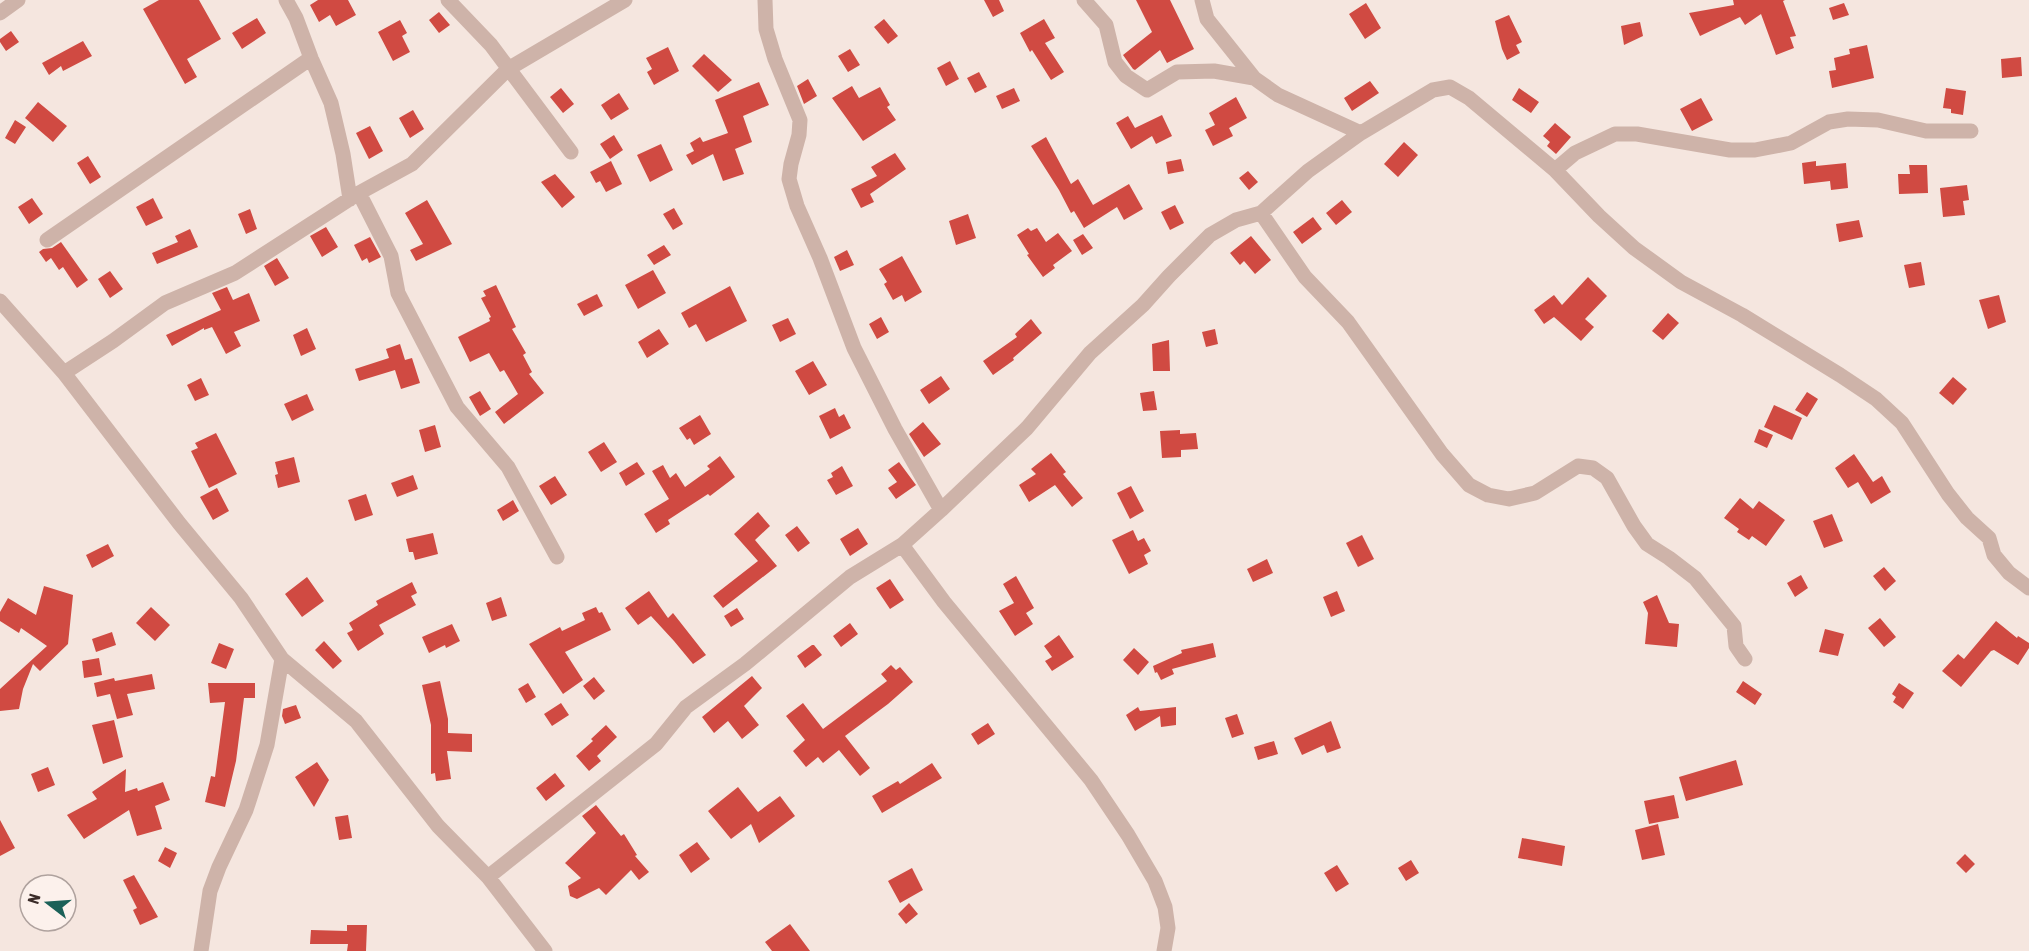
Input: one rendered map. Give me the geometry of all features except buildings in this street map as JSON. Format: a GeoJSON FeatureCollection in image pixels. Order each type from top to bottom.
{"type":"FeatureCollection","features":[{"type":"Feature","properties":{"kind":"street"},"geometry":{"type":"LineString","coordinates":[[0,12],[18,0]]}},
{"type":"Feature","properties":{"kind":"street"},"geometry":{"type":"LineString","coordinates":[[286,0],[297,18],[311,58],[332,103],[354,196],[391,256],[398,293],[456,407],[508,467],[557,557]]}},
{"type":"Feature","properties":{"kind":"street"},"geometry":{"type":"LineString","coordinates":[[448,0],[490,45],[571,152]]}},
{"type":"Feature","properties":{"kind":"street"},"geometry":{"type":"LineString","coordinates":[[64,373],[165,303],[235,273],[354,196],[412,164],[508,69],[625,0]]}},
{"type":"Feature","properties":{"kind":"street"},"geometry":{"type":"LineString","coordinates":[[765,0],[766,29],[775,59],[800,120],[789,179],[797,206],[820,258],[854,348],[895,429],[941,510]]}},
{"type":"Feature","properties":{"kind":"street"},"geometry":{"type":"LineString","coordinates":[[1084,0],[1106,25],[1115,62],[1126,76],[1147,90],[1177,72],[1214,71],[1254,78]]}},
{"type":"Feature","properties":{"kind":"street"},"geometry":{"type":"LineString","coordinates":[[1202,0],[1207,19],[1254,78],[1278,95],[1361,133]]}},
{"type":"Feature","properties":{"kind":"street"},"geometry":{"type":"LineString","coordinates":[[47,240],[311,58]]}},
{"type":"Feature","properties":{"kind":"street"},"geometry":{"type":"LineString","coordinates":[[488,877],[656,744],[686,707],[745,664],[850,577],[902,545],[1027,428],[1090,353],[1143,305],[1210,235],[1236,220],[1261,213],[1308,171],[1361,133],[1433,90],[1450,87],[1469,98],[1555,170],[1599,216],[1634,248],[1681,282],[1742,315],[1876,399],[1902,423],[1948,494],[1967,518],[1989,538],[1994,555],[2009,573],[2029,588]]}},
{"type":"Feature","properties":{"kind":"street"},"geometry":{"type":"LineString","coordinates":[[1555,170],[1575,153],[1615,134],[1637,134],[1738,150],[1755,150],[1791,143],[1829,122],[1848,119],[1878,120],[1926,131],[1971,131]]}},
{"type":"Feature","properties":{"kind":"street"},"geometry":{"type":"LineString","coordinates":[[1261,213],[1305,277],[1348,322],[1381,365],[1436,446],[1469,485],[1488,495],[1509,499],[1535,493],[1578,466],[1593,468],[1607,478],[1647,544],[1670,558],[1695,578],[1734,626],[1736,646],[1745,659]]}},
{"type":"Feature","properties":{"kind":"street"},"geometry":{"type":"LineString","coordinates":[[0,301],[64,373],[178,523],[241,598],[282,658],[356,721],[438,826],[488,877],[545,951]]}},
{"type":"Feature","properties":{"kind":"street"},"geometry":{"type":"LineString","coordinates":[[902,545],[944,602],[1091,780],[1128,835],[1155,881],[1165,907],[1168,928],[1164,951]]}},
{"type":"Feature","properties":{"kind":"street"},"geometry":{"type":"LineString","coordinates":[[201,951],[210,891],[246,810],[267,745],[282,658]]}}]}
